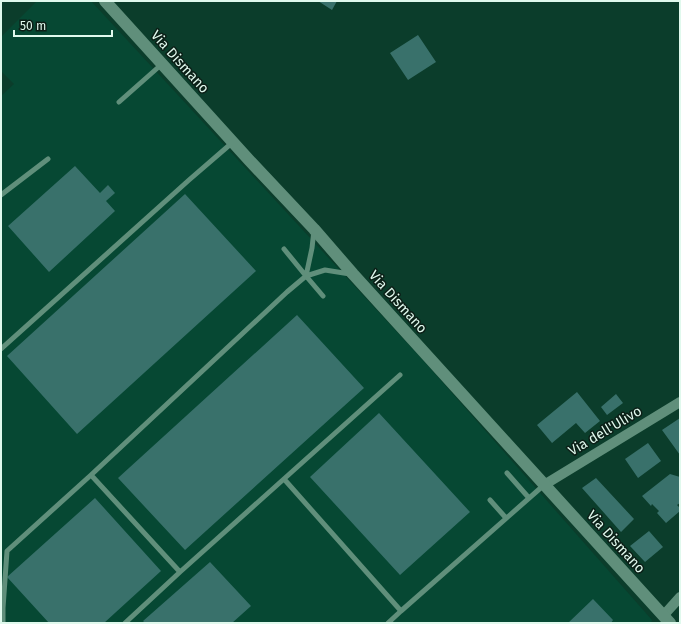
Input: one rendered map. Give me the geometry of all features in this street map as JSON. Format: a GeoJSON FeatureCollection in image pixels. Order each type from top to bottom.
{"type":"FeatureCollection","features":[{"type":"Feature","properties":{"kind":"main road","name":"Via Dismano"},"geometry":{"type":"LineString","coordinates":[[105,1],[314,229],[353,274],[667,619]]}},
{"type":"Feature","properties":{"kind":"street","name":"Via dell'Ulivo"},"geometry":{"type":"LineString","coordinates":[[544,485],[680,402]]}},
{"type":"Feature","properties":{"kind":"street"},"geometry":{"type":"LineString","coordinates":[[667,619],[680,597]]}},
{"type":"Feature","properties":{"kind":"lane"},"geometry":{"type":"LineString","coordinates":[[119,102],[162,64]]}},
{"type":"Feature","properties":{"kind":"lane"},"geometry":{"type":"LineString","coordinates":[[1,349],[233,142]]}},
{"type":"Feature","properties":{"kind":"lane"},"geometry":{"type":"LineString","coordinates":[[1,194],[48,159]]}},
{"type":"Feature","properties":{"kind":"lane"},"geometry":{"type":"LineString","coordinates":[[306,276],[312,248],[314,229]]}},
{"type":"Feature","properties":{"kind":"lane"},"geometry":{"type":"LineString","coordinates":[[284,249],[324,296]]}},
{"type":"Feature","properties":{"kind":"lane"},"geometry":{"type":"LineString","coordinates":[[3,623],[7,551],[306,276],[325,270],[353,274]]}},
{"type":"Feature","properties":{"kind":"lane"},"geometry":{"type":"LineString","coordinates":[[125,623],[400,375]]}},
{"type":"Feature","properties":{"kind":"lane"},"geometry":{"type":"LineString","coordinates":[[507,474],[529,498]]}},
{"type":"Feature","properties":{"kind":"lane"},"geometry":{"type":"LineString","coordinates":[[91,475],[180,572]]}},
{"type":"Feature","properties":{"kind":"lane"},"geometry":{"type":"LineString","coordinates":[[284,479],[401,611]]}},
{"type":"Feature","properties":{"kind":"lane"},"geometry":{"type":"LineString","coordinates":[[388,623],[544,485]]}},
{"type":"Feature","properties":{"kind":"lane"},"geometry":{"type":"LineString","coordinates":[[490,500],[506,518]]}},
{"type":"Feature","properties":{"kind":"shaded area"},"geometry":{"type":"Polygon","coordinates":[[[37,1],[91,1],[422,359],[652,620],[651,623],[1,623],[1,96],[14,84],[1,71],[1,37],[37,1]]]}},
{"type":"Feature","properties":{"kind":"building"},"geometry":{"type":"Polygon","coordinates":[[[318,1],[337,1],[332,10],[318,1]]]}},
{"type":"Feature","properties":{"kind":"building"},"geometry":{"type":"Polygon","coordinates":[[[418,35],[436,62],[408,80],[390,53],[418,35]]]}},
{"type":"Feature","properties":{"kind":"building"},"geometry":{"type":"Polygon","coordinates":[[[75,166],[100,193],[108,185],[115,193],[106,201],[115,211],[49,272],[8,226],[75,166]]]}},
{"type":"Feature","properties":{"kind":"building"},"geometry":{"type":"Polygon","coordinates":[[[185,194],[256,271],[77,434],[7,356],[185,194]]]}},
{"type":"Feature","properties":{"kind":"building"},"geometry":{"type":"Polygon","coordinates":[[[297,315],[364,388],[185,550],[118,478],[297,315]]]}},
{"type":"Feature","properties":{"kind":"building"},"geometry":{"type":"Polygon","coordinates":[[[577,392],[600,421],[585,433],[576,423],[552,443],[537,425],[577,392]]]}},
{"type":"Feature","properties":{"kind":"building"},"geometry":{"type":"Polygon","coordinates":[[[616,394],[623,403],[607,415],[601,407],[616,394]]]}},
{"type":"Feature","properties":{"kind":"building"},"geometry":{"type":"Polygon","coordinates":[[[379,413],[470,512],[400,575],[310,477],[379,413]]]}},
{"type":"Feature","properties":{"kind":"building"},"geometry":{"type":"Polygon","coordinates":[[[680,418],[680,455],[662,430],[680,418]]]}},
{"type":"Feature","properties":{"kind":"building"},"geometry":{"type":"Polygon","coordinates":[[[648,443],[661,461],[638,478],[625,459],[648,443]]]}},
{"type":"Feature","properties":{"kind":"building"},"geometry":{"type":"Polygon","coordinates":[[[670,474],[680,477],[680,503],[677,505],[680,508],[680,511],[666,523],[657,513],[659,511],[652,504],[651,506],[642,496],[670,474]]]}},
{"type":"Feature","properties":{"kind":"building"},"geometry":{"type":"Polygon","coordinates":[[[596,478],[634,519],[621,532],[582,488],[596,478]]]}},
{"type":"Feature","properties":{"kind":"building"},"geometry":{"type":"Polygon","coordinates":[[[95,498],[161,571],[104,623],[49,623],[7,577],[95,498]]]}},
{"type":"Feature","properties":{"kind":"building"},"geometry":{"type":"Polygon","coordinates":[[[649,531],[663,547],[645,562],[630,546],[649,531]]]}},
{"type":"Feature","properties":{"kind":"building"},"geometry":{"type":"Polygon","coordinates":[[[210,562],[251,606],[232,623],[145,623],[143,621],[210,562]]]}},
{"type":"Feature","properties":{"kind":"building"},"geometry":{"type":"Polygon","coordinates":[[[593,599],[613,620],[611,623],[568,623],[593,599]]]}}]}
